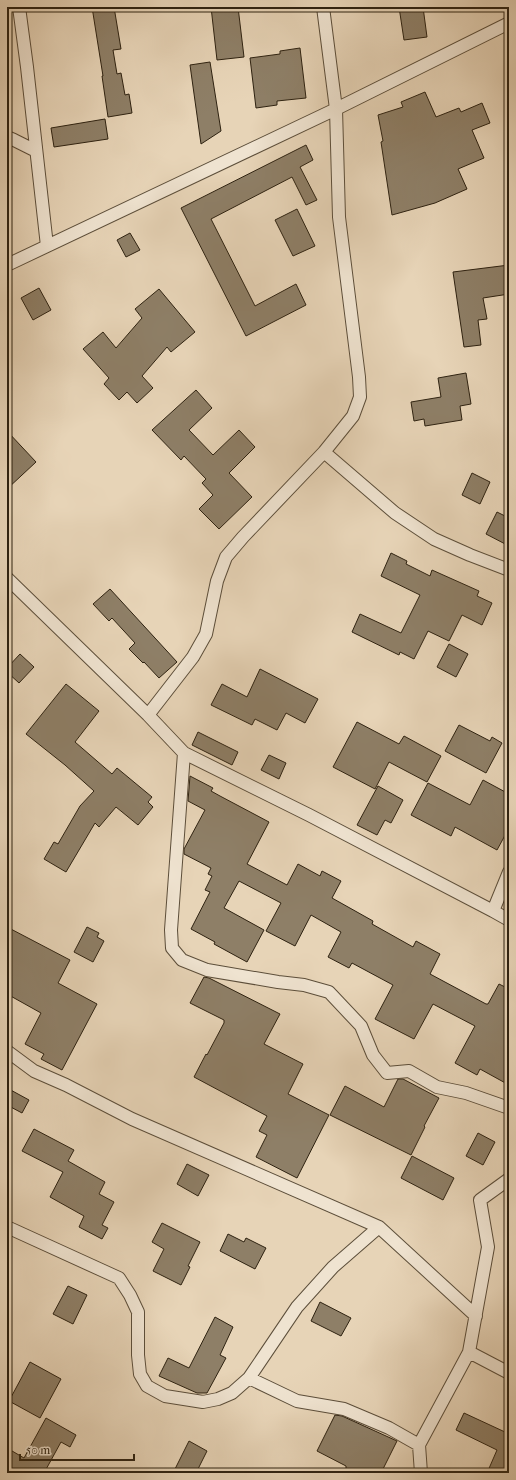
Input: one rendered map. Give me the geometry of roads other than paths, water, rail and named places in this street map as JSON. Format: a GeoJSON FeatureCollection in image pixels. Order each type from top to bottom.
{"type":"FeatureCollection","features":[{"type":"Feature","properties":{"kind":"street"},"geometry":{"type":"LineString","coordinates":[[19,7],[27,67],[46,246]]}},
{"type":"Feature","properties":{"kind":"street"},"geometry":{"type":"LineString","coordinates":[[148,715],[193,657],[206,634],[217,581],[226,557],[243,537],[324,452],[353,416],[360,397],[359,376],[338,217],[336,109],[323,7]]}},
{"type":"Feature","properties":{"kind":"street"},"geometry":{"type":"LineString","coordinates":[[7,265],[336,109],[509,23]]}},
{"type":"Feature","properties":{"kind":"street"},"geometry":{"type":"LineString","coordinates":[[7,137],[36,151]]}},
{"type":"Feature","properties":{"kind":"street"},"geometry":{"type":"LineString","coordinates":[[324,452],[396,513],[434,539],[509,570]]}},
{"type":"Feature","properties":{"kind":"street"},"geometry":{"type":"LineString","coordinates":[[7,578],[148,715],[184,753],[309,815],[509,920]]}},
{"type":"Feature","properties":{"kind":"street"},"geometry":{"type":"LineString","coordinates":[[184,753],[172,930],[172,948],[182,960],[207,970],[304,985],[329,992],[361,1026],[373,1054],[387,1072],[409,1071],[437,1087],[466,1093],[509,1108]]}},
{"type":"Feature","properties":{"kind":"street"},"geometry":{"type":"LineString","coordinates":[[493,911],[509,872]]}},
{"type":"Feature","properties":{"kind":"street"},"geometry":{"type":"LineString","coordinates":[[7,1051],[34,1071],[66,1084],[132,1118],[379,1227],[476,1316]]}},
{"type":"Feature","properties":{"kind":"street"},"geometry":{"type":"LineString","coordinates":[[421,1473],[419,1445],[468,1352],[476,1316],[488,1247],[480,1200],[509,1179]]}},
{"type":"Feature","properties":{"kind":"street"},"geometry":{"type":"LineString","coordinates":[[7,1227],[119,1278],[130,1295],[138,1312],[138,1355],[140,1374],[147,1386],[164,1396],[203,1402],[218,1399],[232,1393],[249,1378],[298,1308],[334,1268],[379,1227]]}},
{"type":"Feature","properties":{"kind":"street"},"geometry":{"type":"LineString","coordinates":[[468,1352],[509,1373]]}},
{"type":"Feature","properties":{"kind":"street"},"geometry":{"type":"LineString","coordinates":[[249,1378],[297,1401],[344,1409],[389,1428],[419,1445]]}}]}
